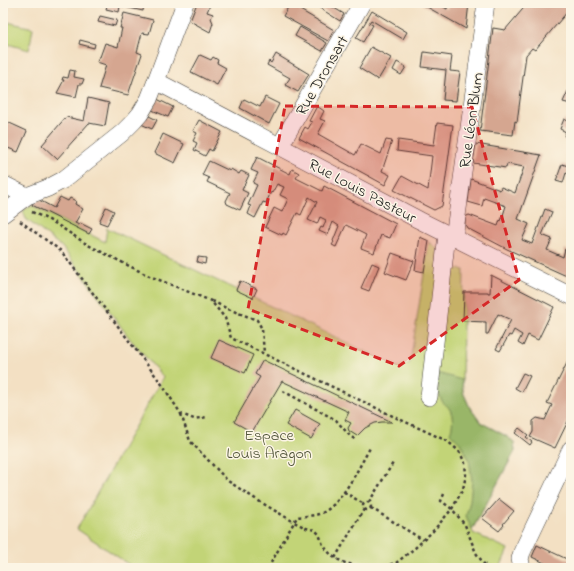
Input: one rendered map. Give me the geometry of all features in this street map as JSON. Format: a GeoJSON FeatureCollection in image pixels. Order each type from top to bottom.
{"type":"FeatureCollection","features":[{"type":"Feature","properties":{"kind":"street"},"geometry":{"type":"LineString","coordinates":[[3,184],[14,206],[63,180],[122,133],[140,114],[149,99],[185,3]]}},
{"type":"Feature","properties":{"kind":"street","name":"Rue Dronsart"},"geometry":{"type":"LineString","coordinates":[[280,146],[362,3]]}},
{"type":"Feature","properties":{"kind":"street","name":"Rue Léon Blum"},"geometry":{"type":"LineString","coordinates":[[428,397],[486,3]]}},
{"type":"Feature","properties":{"kind":"street","name":"Rue Louis Pasteur"},"geometry":{"type":"LineString","coordinates":[[156,81],[451,236],[571,296]]}},
{"type":"Feature","properties":{"kind":"street"},"geometry":{"type":"LineString","coordinates":[[521,566],[520,559],[522,552],[571,449]]}},
{"type":"Feature","properties":{"kind":"path"},"geometry":{"type":"LineString","coordinates":[[14,206],[28,227],[61,251],[161,383],[181,414],[190,441],[228,480],[257,500],[294,522],[306,528],[315,530],[319,534],[323,545],[332,556],[345,563],[362,567],[376,568],[396,563],[424,540],[457,502],[466,475],[465,463],[459,451],[447,441],[232,338],[225,318],[211,301]]}},
{"type":"Feature","properties":{"kind":"path"},"geometry":{"type":"LineString","coordinates":[[14,206],[53,222],[88,245],[147,275],[257,320],[262,329],[264,354]]}},
{"type":"Feature","properties":{"kind":"path"},"geometry":{"type":"LineString","coordinates":[[283,391],[336,420],[350,436],[356,440]]}},
{"type":"Feature","properties":{"kind":"path"},"geometry":{"type":"LineString","coordinates":[[181,414],[194,420],[207,417]]}},
{"type":"Feature","properties":{"kind":"path"},"geometry":{"type":"LineString","coordinates":[[268,568],[297,517],[319,514],[332,507],[344,492],[370,448]]}},
{"type":"Feature","properties":{"kind":"path"},"geometry":{"type":"LineString","coordinates":[[364,504],[369,502],[393,462]]}},
{"type":"Feature","properties":{"kind":"path"},"geometry":{"type":"LineString","coordinates":[[344,492],[364,504]]}},
{"type":"Feature","properties":{"kind":"path"},"geometry":{"type":"LineString","coordinates":[[444,494],[442,501],[452,509],[465,525],[476,553],[489,568]]}},
{"type":"Feature","properties":{"kind":"path"},"geometry":{"type":"LineString","coordinates":[[369,502],[371,504],[371,508],[424,540]]}},
{"type":"Feature","properties":{"kind":"path"},"geometry":{"type":"LineString","coordinates":[[335,558],[364,510],[364,504]]}},
{"type":"Feature","properties":{"kind":"path"},"geometry":{"type":"LineString","coordinates":[[364,510],[371,508]]}},
{"type":"Feature","properties":{"kind":"highlighted area"},"geometry":{"type":"Polygon","coordinates":[[[285,106],[472,107],[519,280],[399,366],[248,309],[285,106]]]}},
{"type":"Feature","properties":{"kind":"green space"},"geometry":{"type":"Polygon","coordinates":[[[3,21],[33,28],[29,50],[3,44],[3,21]]]}},
{"type":"Feature","properties":{"kind":"green space","name":"Espace Louis Aragon"},"geometry":{"type":"Polygon","coordinates":[[[31,205],[105,242],[107,228],[398,367],[410,363],[429,242],[438,249],[439,266],[464,270],[463,392],[470,408],[480,422],[514,442],[515,451],[472,530],[473,533],[508,549],[500,568],[134,568],[77,529],[163,377],[130,339],[62,247],[26,219],[23,211],[31,205]]]}},
{"type":"Feature","properties":{"kind":"green space"},"geometry":{"type":"Polygon","coordinates":[[[437,373],[462,380],[463,392],[470,408],[480,422],[514,442],[515,451],[472,530],[466,516],[470,501],[472,481],[469,459],[460,443],[450,433],[452,427],[452,414],[449,408],[442,402],[438,386],[437,373]]]}},
{"type":"Feature","properties":{"kind":"building"},"geometry":{"type":"Polygon","coordinates":[[[108,3],[144,3],[143,11],[120,6],[119,12],[106,9],[108,3]]]}},
{"type":"Feature","properties":{"kind":"building"},"geometry":{"type":"Polygon","coordinates":[[[197,3],[206,3],[210,5],[207,12],[213,14],[211,18],[213,23],[210,32],[190,21],[197,3]]]}},
{"type":"Feature","properties":{"kind":"building"},"geometry":{"type":"Polygon","coordinates":[[[312,3],[326,3],[344,14],[340,21],[312,3]]]}},
{"type":"Feature","properties":{"kind":"building"},"geometry":{"type":"Polygon","coordinates":[[[420,3],[441,3],[440,5],[447,9],[448,3],[469,3],[466,29],[420,3]]]}},
{"type":"Feature","properties":{"kind":"building"},"geometry":{"type":"Polygon","coordinates":[[[528,3],[571,3],[571,5],[566,10],[568,11],[535,50],[532,48],[526,55],[517,122],[515,121],[513,135],[480,131],[493,28],[505,30],[528,3]]]}},
{"type":"Feature","properties":{"kind":"building"},"geometry":{"type":"Polygon","coordinates":[[[290,4],[334,30],[328,41],[283,16],[290,4]]]}},
{"type":"Feature","properties":{"kind":"building"},"geometry":{"type":"Polygon","coordinates":[[[372,11],[407,32],[403,39],[371,20],[369,23],[373,25],[363,42],[356,38],[372,11]]]}},
{"type":"Feature","properties":{"kind":"building"},"geometry":{"type":"Polygon","coordinates":[[[124,13],[153,20],[149,34],[142,33],[137,52],[142,54],[128,95],[99,88],[106,65],[97,62],[105,43],[118,47],[122,28],[120,28],[124,13]]]}},
{"type":"Feature","properties":{"kind":"building"},"geometry":{"type":"Polygon","coordinates":[[[100,16],[117,20],[115,26],[98,22],[100,16]]]}},
{"type":"Feature","properties":{"kind":"building"},"geometry":{"type":"Polygon","coordinates":[[[300,27],[327,43],[322,51],[295,36],[300,27]]]}},
{"type":"Feature","properties":{"kind":"building"},"geometry":{"type":"Polygon","coordinates":[[[80,40],[95,44],[94,48],[79,44],[80,40]]]}},
{"type":"Feature","properties":{"kind":"building"},"geometry":{"type":"Polygon","coordinates":[[[371,47],[391,58],[378,80],[359,68],[371,47]]]}},
{"type":"Feature","properties":{"kind":"building"},"geometry":{"type":"Polygon","coordinates":[[[424,52],[452,56],[450,71],[460,72],[456,101],[443,100],[446,70],[422,67],[424,52]]]}},
{"type":"Feature","properties":{"kind":"building"},"geometry":{"type":"Polygon","coordinates":[[[276,54],[309,74],[298,92],[285,85],[290,78],[267,65],[269,61],[271,63],[276,54]]]}},
{"type":"Feature","properties":{"kind":"building"},"geometry":{"type":"Polygon","coordinates":[[[200,55],[211,60],[213,57],[218,60],[217,63],[226,68],[217,85],[191,72],[200,55]]]}},
{"type":"Feature","properties":{"kind":"building"},"geometry":{"type":"Polygon","coordinates":[[[397,62],[406,67],[401,75],[393,70],[397,62]]]}},
{"type":"Feature","properties":{"kind":"building"},"geometry":{"type":"Polygon","coordinates":[[[70,70],[75,71],[74,77],[84,79],[82,84],[79,84],[76,97],[57,93],[64,80],[62,80],[63,77],[68,78],[70,70]]]}},
{"type":"Feature","properties":{"kind":"building"},"geometry":{"type":"Polygon","coordinates":[[[568,91],[571,92],[571,104],[563,102],[568,91]]]}},
{"type":"Feature","properties":{"kind":"building"},"geometry":{"type":"Polygon","coordinates":[[[265,97],[279,104],[269,124],[240,108],[244,99],[260,107],[265,97]]]}},
{"type":"Feature","properties":{"kind":"building"},"geometry":{"type":"Polygon","coordinates":[[[88,98],[109,103],[105,126],[89,123],[57,159],[42,145],[66,117],[84,121],[88,98]]]}},
{"type":"Feature","properties":{"kind":"building"},"geometry":{"type":"Polygon","coordinates":[[[157,99],[173,107],[168,117],[152,110],[157,99]]]}},
{"type":"Feature","properties":{"kind":"building"},"geometry":{"type":"Polygon","coordinates":[[[317,106],[324,111],[320,119],[325,121],[318,134],[355,155],[361,144],[381,154],[386,140],[392,141],[382,171],[390,175],[385,185],[299,138],[305,127],[308,129],[312,122],[309,121],[317,106]]]}},
{"type":"Feature","properties":{"kind":"building"},"geometry":{"type":"Polygon","coordinates":[[[147,115],[157,120],[152,129],[141,124],[147,115]]]}},
{"type":"Feature","properties":{"kind":"building"},"geometry":{"type":"Polygon","coordinates":[[[571,118],[571,138],[564,136],[566,132],[560,129],[564,119],[570,122],[571,118]]]}},
{"type":"Feature","properties":{"kind":"building"},"geometry":{"type":"Polygon","coordinates":[[[3,120],[27,131],[18,152],[3,146],[3,120]]]}},
{"type":"Feature","properties":{"kind":"building"},"geometry":{"type":"Polygon","coordinates":[[[199,120],[222,132],[212,151],[209,149],[205,156],[194,150],[197,143],[193,141],[197,133],[193,131],[199,120]]]}},
{"type":"Feature","properties":{"kind":"building"},"geometry":{"type":"Polygon","coordinates":[[[437,123],[453,125],[442,206],[434,210],[394,190],[402,176],[428,190],[432,156],[397,151],[398,140],[434,145],[437,123]]]}},
{"type":"Feature","properties":{"kind":"building"},"geometry":{"type":"Polygon","coordinates":[[[163,134],[184,144],[175,163],[154,153],[163,134]]]}},
{"type":"Feature","properties":{"kind":"building"},"geometry":{"type":"Polygon","coordinates":[[[476,144],[541,155],[518,219],[529,224],[522,240],[532,244],[545,209],[552,212],[542,235],[552,239],[547,250],[563,257],[565,249],[571,252],[571,278],[507,249],[467,228],[465,224],[465,217],[469,215],[498,226],[506,206],[484,198],[482,206],[468,202],[471,179],[500,190],[501,187],[515,193],[524,167],[507,164],[506,168],[473,163],[476,144]]]}},
{"type":"Feature","properties":{"kind":"building"},"geometry":{"type":"Polygon","coordinates":[[[257,157],[290,174],[292,169],[299,173],[296,178],[322,191],[324,186],[396,224],[390,238],[381,235],[374,253],[361,248],[366,235],[346,225],[336,247],[332,245],[339,226],[333,222],[328,235],[319,231],[321,227],[323,228],[326,220],[320,217],[317,224],[308,220],[317,202],[309,197],[301,215],[297,213],[286,235],[283,233],[282,235],[265,227],[274,208],[282,212],[288,199],[280,195],[284,187],[277,184],[266,203],[263,202],[255,218],[248,214],[251,206],[248,205],[257,185],[253,183],[258,173],[251,170],[257,157]]]}},
{"type":"Feature","properties":{"kind":"building"},"geometry":{"type":"Polygon","coordinates":[[[209,161],[230,171],[231,169],[239,174],[241,171],[249,175],[242,190],[248,193],[240,210],[227,204],[226,201],[230,193],[207,182],[209,178],[202,175],[209,161]]]}},
{"type":"Feature","properties":{"kind":"building"},"geometry":{"type":"Polygon","coordinates":[[[562,164],[571,167],[571,175],[566,173],[563,183],[556,181],[562,164]]]}},
{"type":"Feature","properties":{"kind":"building"},"geometry":{"type":"Polygon","coordinates":[[[60,197],[68,201],[70,198],[76,201],[75,204],[83,209],[75,223],[79,225],[80,223],[92,229],[89,234],[32,205],[34,201],[39,200],[54,208],[60,197]]]}},
{"type":"Feature","properties":{"kind":"building"},"geometry":{"type":"Polygon","coordinates":[[[106,207],[114,211],[107,225],[99,222],[106,207]]]}},
{"type":"Feature","properties":{"kind":"building"},"geometry":{"type":"Polygon","coordinates":[[[420,237],[429,241],[424,272],[415,270],[420,237]]]}},
{"type":"Feature","properties":{"kind":"building"},"geometry":{"type":"Polygon","coordinates":[[[392,253],[414,261],[406,280],[385,272],[392,253]]]}},
{"type":"Feature","properties":{"kind":"building"},"geometry":{"type":"Polygon","coordinates":[[[198,257],[206,258],[205,264],[197,262],[198,257]]]}},
{"type":"Feature","properties":{"kind":"building"},"geometry":{"type":"Polygon","coordinates":[[[372,263],[379,266],[369,291],[361,288],[372,263]]]}},
{"type":"Feature","properties":{"kind":"building"},"geometry":{"type":"Polygon","coordinates":[[[491,275],[554,307],[538,340],[528,335],[523,346],[518,343],[522,335],[514,330],[511,336],[509,335],[500,351],[496,349],[511,320],[498,314],[488,334],[486,334],[486,322],[463,321],[464,292],[490,293],[491,275]]]}},
{"type":"Feature","properties":{"kind":"building"},"geometry":{"type":"Polygon","coordinates":[[[240,281],[257,289],[253,298],[236,290],[240,281]]]}},
{"type":"Feature","properties":{"kind":"building"},"geometry":{"type":"Polygon","coordinates":[[[219,340],[253,355],[245,373],[211,358],[219,340]]]}},
{"type":"Feature","properties":{"kind":"building"},"geometry":{"type":"Polygon","coordinates":[[[263,360],[392,422],[375,423],[365,428],[357,436],[349,431],[348,428],[351,423],[345,420],[349,412],[282,381],[252,432],[234,422],[260,377],[255,374],[263,360]]]}},
{"type":"Feature","properties":{"kind":"building"},"geometry":{"type":"Polygon","coordinates":[[[568,361],[571,363],[571,415],[555,448],[530,437],[533,432],[533,421],[537,418],[545,420],[552,405],[547,403],[568,361]]]}},
{"type":"Feature","properties":{"kind":"building"},"geometry":{"type":"Polygon","coordinates":[[[523,373],[530,376],[522,392],[515,388],[523,373]]]}},
{"type":"Feature","properties":{"kind":"building"},"geometry":{"type":"Polygon","coordinates":[[[295,410],[320,424],[311,439],[286,425],[295,410]]]}},
{"type":"Feature","properties":{"kind":"building"},"geometry":{"type":"Polygon","coordinates":[[[519,428],[528,435],[526,437],[532,442],[530,445],[515,433],[519,428]]]}},
{"type":"Feature","properties":{"kind":"building"},"geometry":{"type":"Polygon","coordinates":[[[499,499],[514,511],[499,531],[482,518],[499,499]]]}},
{"type":"Feature","properties":{"kind":"building"},"geometry":{"type":"Polygon","coordinates":[[[537,545],[571,561],[571,568],[555,568],[532,557],[537,545]]]}}]}
